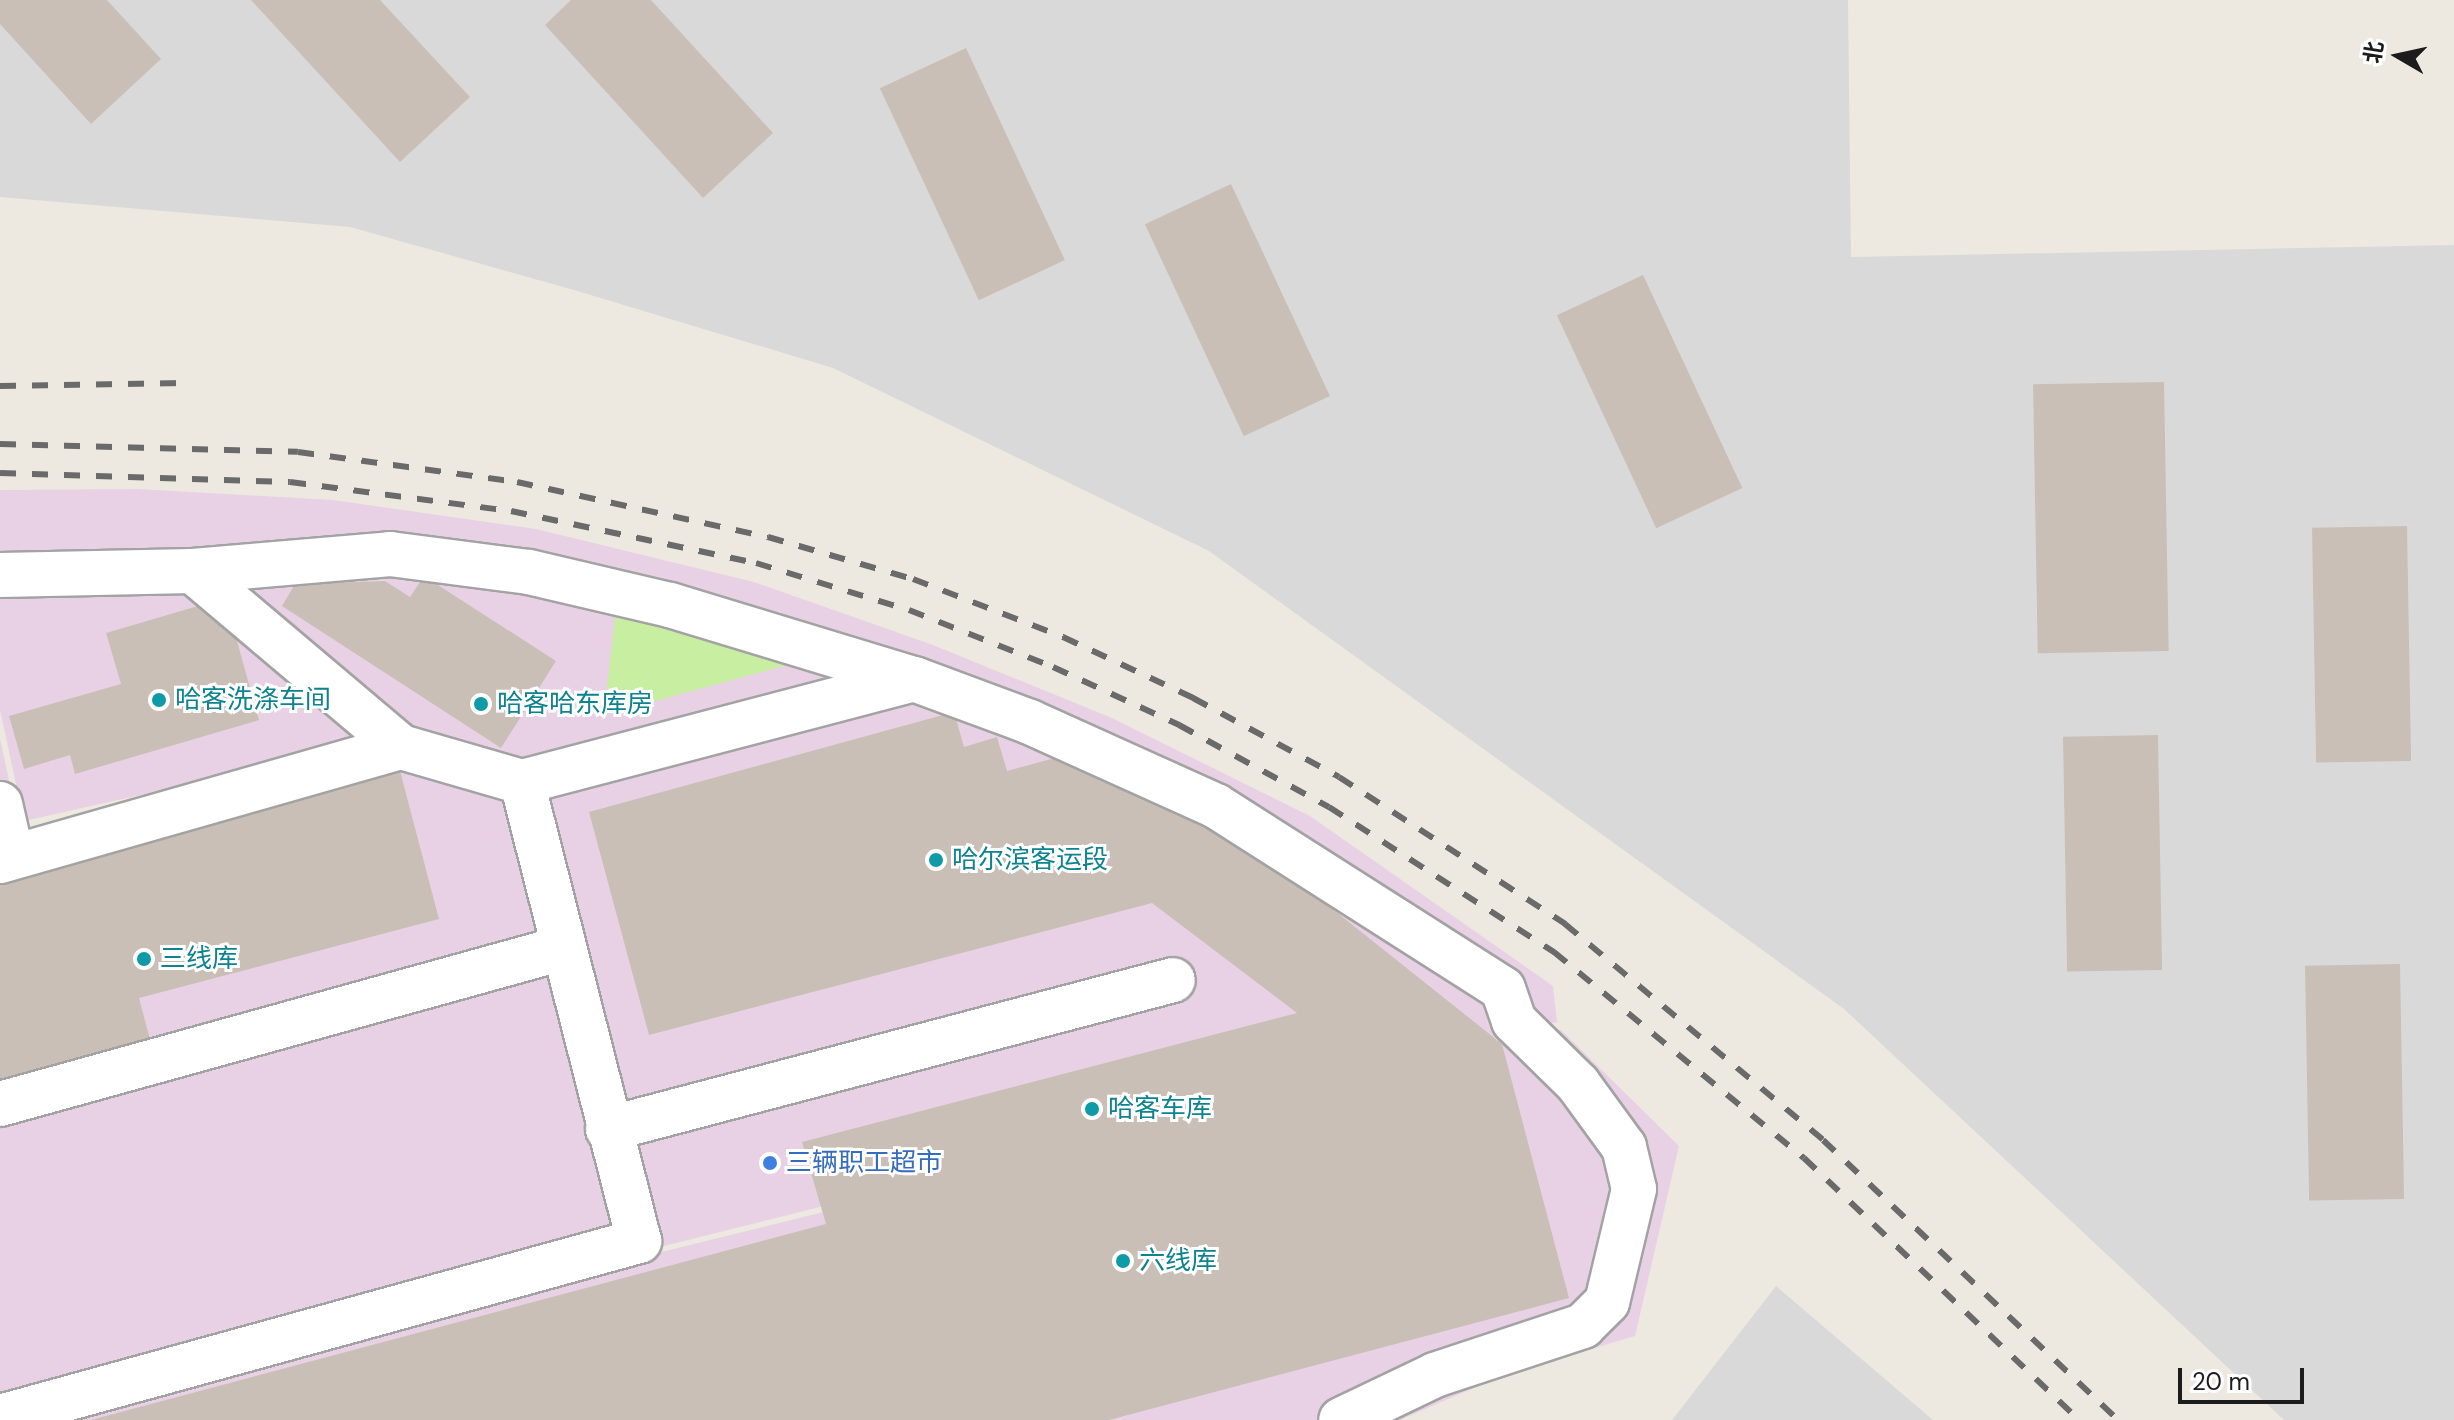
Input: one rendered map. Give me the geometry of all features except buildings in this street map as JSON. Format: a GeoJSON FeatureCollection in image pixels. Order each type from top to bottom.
{"type":"FeatureCollection","features":[{"type":"Feature","properties":{"kind":"lane"},"geometry":{"type":"LineString","coordinates":[[0,575],[193,571],[390,554],[529,572],[670,605],[914,679],[1030,722],[1216,806],[1503,989],[1514,1021],[1578,1084],[1624,1147],[1634,1189],[1607,1302],[1583,1326],[1435,1375],[1341,1420]]}},
{"type":"Feature","properties":{"kind":"lane"},"geometry":{"type":"LineString","coordinates":[[193,571],[401,747],[522,782],[914,679]]}},
{"type":"Feature","properties":{"kind":"lane"},"geometry":{"type":"LineString","coordinates":[[0,804],[6,859],[401,747]]}},
{"type":"Feature","properties":{"kind":"lane"},"geometry":{"type":"LineString","coordinates":[[0,1417],[639,1241],[522,782]]}},
{"type":"Feature","properties":{"kind":"lane"},"geometry":{"type":"LineString","coordinates":[[0,1104],[563,948]]}},
{"type":"Feature","properties":{"kind":"lane"},"geometry":{"type":"LineString","coordinates":[[608,1129],[1173,980]]}},
{"type":"Feature","properties":{"kind":"shaded area"},"geometry":{"type":"Polygon","coordinates":[[[0,0],[1848,0],[1851,257],[2454,245],[2454,1420],[2284,1420],[1844,1009],[1209,551],[833,368],[574,290],[350,227],[0,197],[0,0]]]}},
{"type":"Feature","properties":{"kind":"shaded area","name":"哈尔滨客运段"},"geometry":{"type":"Polygon","coordinates":[[[138,489],[333,500],[536,529],[754,582],[933,645],[1112,718],[1310,816],[1553,986],[1557,1022],[632,1254],[513,786],[423,732],[24,821],[0,710],[0,490],[138,489]]]}},
{"type":"Feature","properties":{"kind":"shaded area"},"geometry":{"type":"Polygon","coordinates":[[[425,738],[508,793],[629,1260],[1561,1030],[1679,1146],[1635,1336],[1506,1374],[1400,1420],[0,1420],[0,739],[20,830],[425,738]]]}},
{"type":"Feature","properties":{"kind":"shaded area"},"geometry":{"type":"Polygon","coordinates":[[[1776,1286],[1933,1420],[1672,1420],[1776,1286]]]}},
{"type":"Feature","properties":{"kind":"green space"},"geometry":{"type":"Polygon","coordinates":[[[615,616],[713,636],[798,662],[604,715],[615,616]]]}},
{"type":"Feature","properties":{"kind":"railway"},"geometry":{"type":"LineString","coordinates":[[0,386],[185,383]]}},
{"type":"Feature","properties":{"kind":"railway"},"geometry":{"type":"LineString","coordinates":[[0,444],[298,452],[517,482],[768,537],[913,579],[1063,637],[1193,698],[1339,777],[1565,924],[1823,1140],[2118,1420]]}},
{"type":"Feature","properties":{"kind":"railway"},"geometry":{"type":"LineString","coordinates":[[0,473],[290,482],[511,511],[756,563],[909,610],[1053,667],[1179,725],[1329,807],[1554,952],[1804,1158],[2079,1420]]}},
{"type":"Feature","properties":{"kind":"place","name":"哈客洗涤车间"},"geometry":{"type":"Point","coordinates":[159,700]}},
{"type":"Feature","properties":{"kind":"place","name":"哈客哈东库房"},"geometry":{"type":"Point","coordinates":[481,704]}},
{"type":"Feature","properties":{"kind":"place","name":"哈尔滨客运段"},"geometry":{"type":"Point","coordinates":[936,860]}},
{"type":"Feature","properties":{"kind":"place","name":"三线库"},"geometry":{"type":"Point","coordinates":[144,959]}},
{"type":"Feature","properties":{"kind":"place","name":"哈客车库"},"geometry":{"type":"Point","coordinates":[1092,1109]}},
{"type":"Feature","properties":{"kind":"place","name":"三辆职工超市"},"geometry":{"type":"Point","coordinates":[770,1163]}},
{"type":"Feature","properties":{"kind":"place","name":"六线库"},"geometry":{"type":"Point","coordinates":[1123,1261]}}]}
